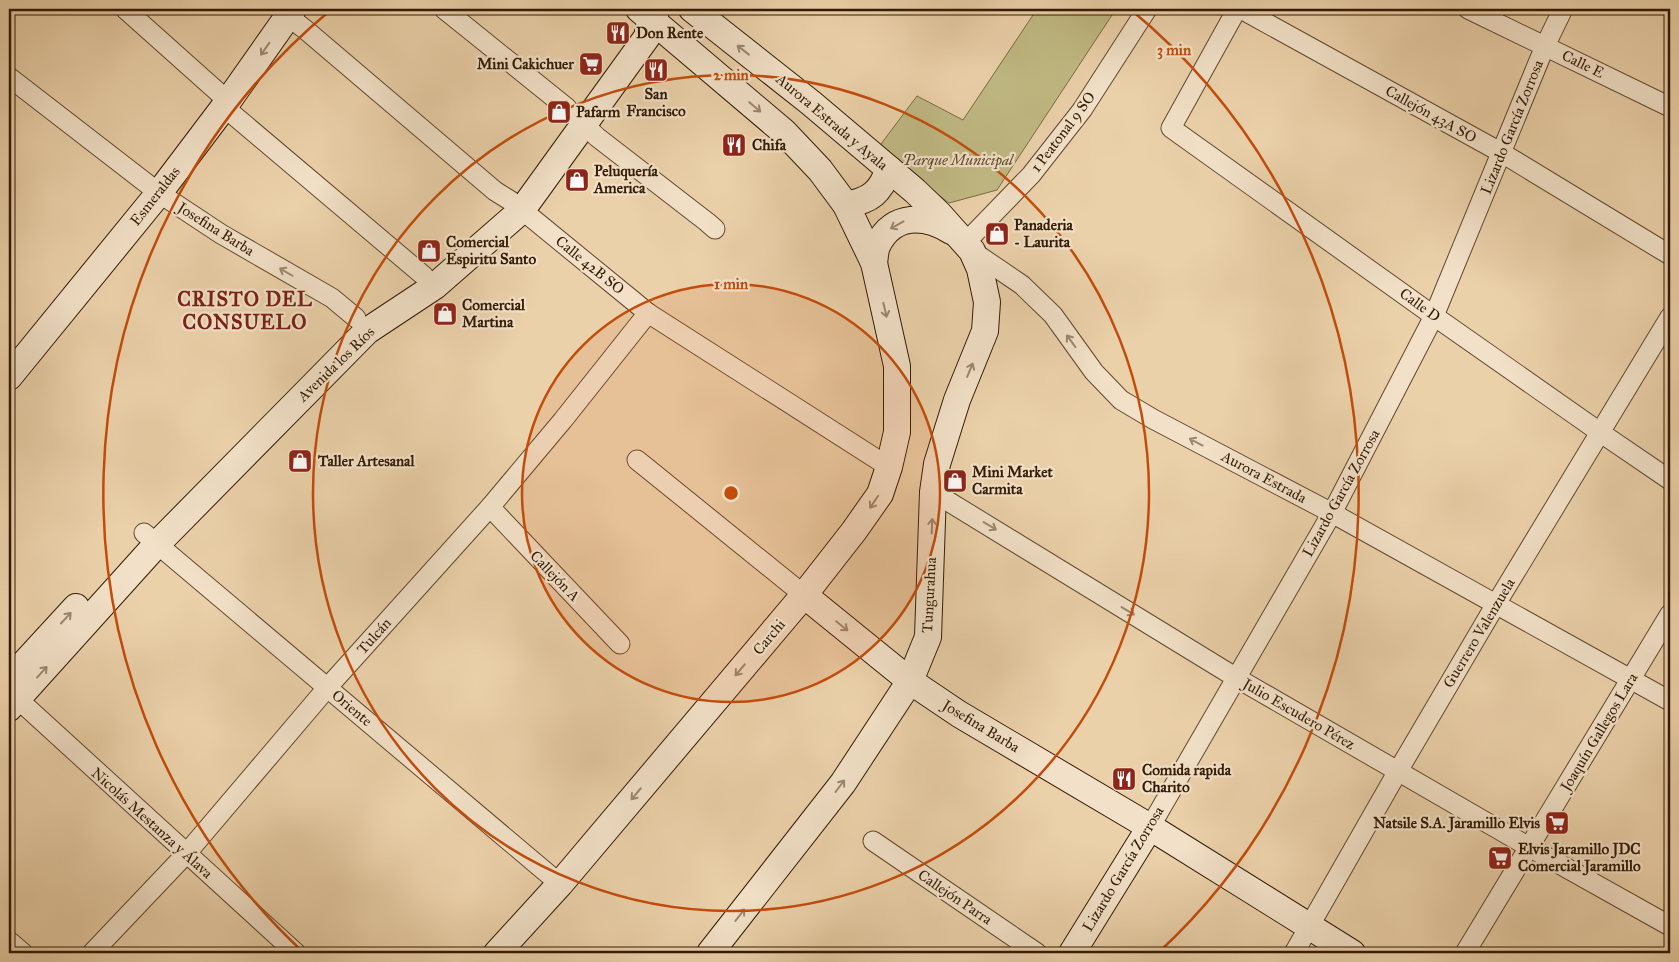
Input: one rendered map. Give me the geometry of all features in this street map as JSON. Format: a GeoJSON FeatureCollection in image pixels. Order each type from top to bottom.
{"type":"FeatureCollection","features":[{"type":"Feature","properties":{"kind":"main road","name":"Aurora Estrada y Ayala"},"geometry":{"type":"LineString","coordinates":[[692,9],[811,103],[915,191],[965,243]]}},
{"type":"Feature","properties":{"kind":"main road","name":"Avenida los Ríos"},"geometry":{"type":"LineString","coordinates":[[150,539],[367,331],[435,286],[516,205],[649,12]]}},
{"type":"Feature","properties":{"kind":"main road"},"geometry":{"type":"LineString","coordinates":[[649,12],[784,132],[820,170],[846,205],[874,263]]}},
{"type":"Feature","properties":{"kind":"main road","name":"Esmeraldas"},"geometry":{"type":"LineString","coordinates":[[9,351],[226,104],[290,13]]}},
{"type":"Feature","properties":{"kind":"main road"},"geometry":{"type":"LineString","coordinates":[[846,205],[861,202],[874,195],[884,184],[889,169]]}},
{"type":"Feature","properties":{"kind":"main road","name":"Esmeraldas"},"geometry":{"type":"LineString","coordinates":[[9,377],[152,188]]}},
{"type":"Feature","properties":{"kind":"main road","name":"Avenida los Ríos"},"geometry":{"type":"LineString","coordinates":[[11,694],[150,539],[356,318],[424,276],[516,205]]}},
{"type":"Feature","properties":{"kind":"main road"},"geometry":{"type":"LineString","coordinates":[[874,263],[878,244],[888,229],[905,220],[924,219],[941,225],[965,243]]}},
{"type":"Feature","properties":{"kind":"main road","name":"Tungurahua"},"geometry":{"type":"LineString","coordinates":[[710,953],[843,783],[910,681],[928,636],[933,492],[939,454],[957,400],[985,331],[987,302],[980,269],[965,243]]}},
{"type":"Feature","properties":{"kind":"main road","name":"Carchi"},"geometry":{"type":"LineString","coordinates":[[497,953],[560,884],[804,595],[880,494],[890,467],[897,432],[897,366],[874,263]]}},
{"type":"Feature","properties":{"kind":"main road","name":"Josefina Barba"},"geometry":{"type":"LineString","coordinates":[[804,595],[910,681],[959,714],[1150,827],[1352,953]]}},
{"type":"Feature","properties":{"kind":"main road","name":"Lizardo García Zorrosa"},"geometry":{"type":"LineString","coordinates":[[1072,953],[1150,827]]}},
{"type":"Feature","properties":{"kind":"street"},"geometry":{"type":"LineString","coordinates":[[126,9],[226,104],[424,276]]}},
{"type":"Feature","properties":{"kind":"street"},"geometry":{"type":"LineString","coordinates":[[444,9],[715,230]]}},
{"type":"Feature","properties":{"kind":"street","name":"1 Peatonal 9 SO"},"geometry":{"type":"LineString","coordinates":[[965,243],[1031,175],[1082,110],[1147,9]]}},
{"type":"Feature","properties":{"kind":"street","name":"Calle D"},"geometry":{"type":"LineString","coordinates":[[1237,9],[1171,128],[1434,316],[1670,480]]}},
{"type":"Feature","properties":{"kind":"street","name":"Callejón 43A SO"},"geometry":{"type":"LineString","coordinates":[[1241,9],[1502,153],[1670,255]]}},
{"type":"Feature","properties":{"kind":"street","name":"Calle E"},"geometry":{"type":"LineString","coordinates":[[1468,9],[1670,107]]}},
{"type":"Feature","properties":{"kind":"street","name":"Lizardo García Zorrosa"},"geometry":{"type":"LineString","coordinates":[[1150,827],[1235,677],[1332,513],[1434,316],[1545,46],[1563,9]]}},
{"type":"Feature","properties":{"kind":"street","name":"Calle 42B SO"},"geometry":{"type":"LineString","coordinates":[[290,13],[314,37],[495,191],[516,205],[648,313],[890,467]]}},
{"type":"Feature","properties":{"kind":"street","name":"Josefina Barba"},"geometry":{"type":"LineString","coordinates":[[11,85],[152,188],[222,234],[332,298],[356,318]]}},
{"type":"Feature","properties":{"kind":"street","name":"Aurora Estrada"},"geometry":{"type":"LineString","coordinates":[[965,243],[1022,285],[1053,315],[1094,372],[1122,400],[1153,419],[1332,513],[1670,701]]}},
{"type":"Feature","properties":{"kind":"street","name":"Tulcán"},"geometry":{"type":"LineString","coordinates":[[92,953],[186,854],[327,688],[490,507],[563,420],[648,313]]}},
{"type":"Feature","properties":{"kind":"street","name":"Guerrero Valenzuela"},"geometry":{"type":"LineString","coordinates":[[1294,953],[1496,604],[1670,317]]}},
{"type":"Feature","properties":{"kind":"street","name":"Josefina Barba"},"geometry":{"type":"LineString","coordinates":[[637,460],[804,595]]}},
{"type":"Feature","properties":{"kind":"street","name":"Julio Escudero Pérez"},"geometry":{"type":"LineString","coordinates":[[933,492],[1235,677],[1670,926]]}},
{"type":"Feature","properties":{"kind":"street","name":"Callejón A"},"geometry":{"type":"LineString","coordinates":[[490,507],[620,644]]}},
{"type":"Feature","properties":{"kind":"street","name":"Oriente"},"geometry":{"type":"LineString","coordinates":[[150,539],[560,884]]}},
{"type":"Feature","properties":{"kind":"street","name":"Joaquín Gallegos Lara"},"geometry":{"type":"LineString","coordinates":[[1465,953],[1670,614]]}},
{"type":"Feature","properties":{"kind":"street","name":"Nicolás Mestanza y Álava"},"geometry":{"type":"LineString","coordinates":[[11,694],[296,953]]}},
{"type":"Feature","properties":{"kind":"street","name":"Callejón Parra"},"geometry":{"type":"LineString","coordinates":[[873,841],[1037,953]]}},
{"type":"Feature","properties":{"kind":"street"},"geometry":{"type":"LineString","coordinates":[[9,941],[23,953]]}},
{"type":"Feature","properties":{"kind":"green space","name":"Parque Municipal"},"geometry":{"type":"Polygon","coordinates":[[[1037,9],[1116,9],[997,190],[949,203],[878,148],[917,96],[963,120],[1037,9]]]}},
{"type":"Feature","properties":{"kind":"place","name":"Don Rente"},"geometry":{"type":"Point","coordinates":[618,33]}},
{"type":"Feature","properties":{"kind":"place","name":"Mini Cakichuer"},"geometry":{"type":"Point","coordinates":[591,64]}},
{"type":"Feature","properties":{"kind":"place","name":"San Francisco"},"geometry":{"type":"Point","coordinates":[656,70]}},
{"type":"Feature","properties":{"kind":"place","name":"Pafarm"},"geometry":{"type":"Point","coordinates":[559,112]}},
{"type":"Feature","properties":{"kind":"place","name":"Chifa"},"geometry":{"type":"Point","coordinates":[734,145]}},
{"type":"Feature","properties":{"kind":"place","name":"Peluquería America"},"geometry":{"type":"Point","coordinates":[577,180]}},
{"type":"Feature","properties":{"kind":"place","name":"Panaderia - Laurita"},"geometry":{"type":"Point","coordinates":[997,234]}},
{"type":"Feature","properties":{"kind":"place","name":"Comercial Espiritu Santo"},"geometry":{"type":"Point","coordinates":[429,251]}},
{"type":"Feature","properties":{"kind":"place","name":"Comercial Martina"},"geometry":{"type":"Point","coordinates":[445,314]}},
{"type":"Feature","properties":{"kind":"place","name":"Taller Artesanal"},"geometry":{"type":"Point","coordinates":[300,461]}},
{"type":"Feature","properties":{"kind":"place","name":"Mini Market Carmita"},"geometry":{"type":"Point","coordinates":[955,481]}},
{"type":"Feature","properties":{"kind":"place","name":"Comida rapida Charito"},"geometry":{"type":"Point","coordinates":[1124,779]}},
{"type":"Feature","properties":{"kind":"place","name":"Natsile S.A. Jaramillo Elvis"},"geometry":{"type":"Point","coordinates":[1557,823]}},
{"type":"Feature","properties":{"kind":"place","name":"Elvis Jaramillo JDC Comercial Jaramillo"},"geometry":{"type":"Point","coordinates":[1500,858]}},
{"type":"Feature","properties":{"kind":"district","name":"CRISTO DEL CONSUELO"},"geometry":{"type":"Point","coordinates":[245,310]}}]}
